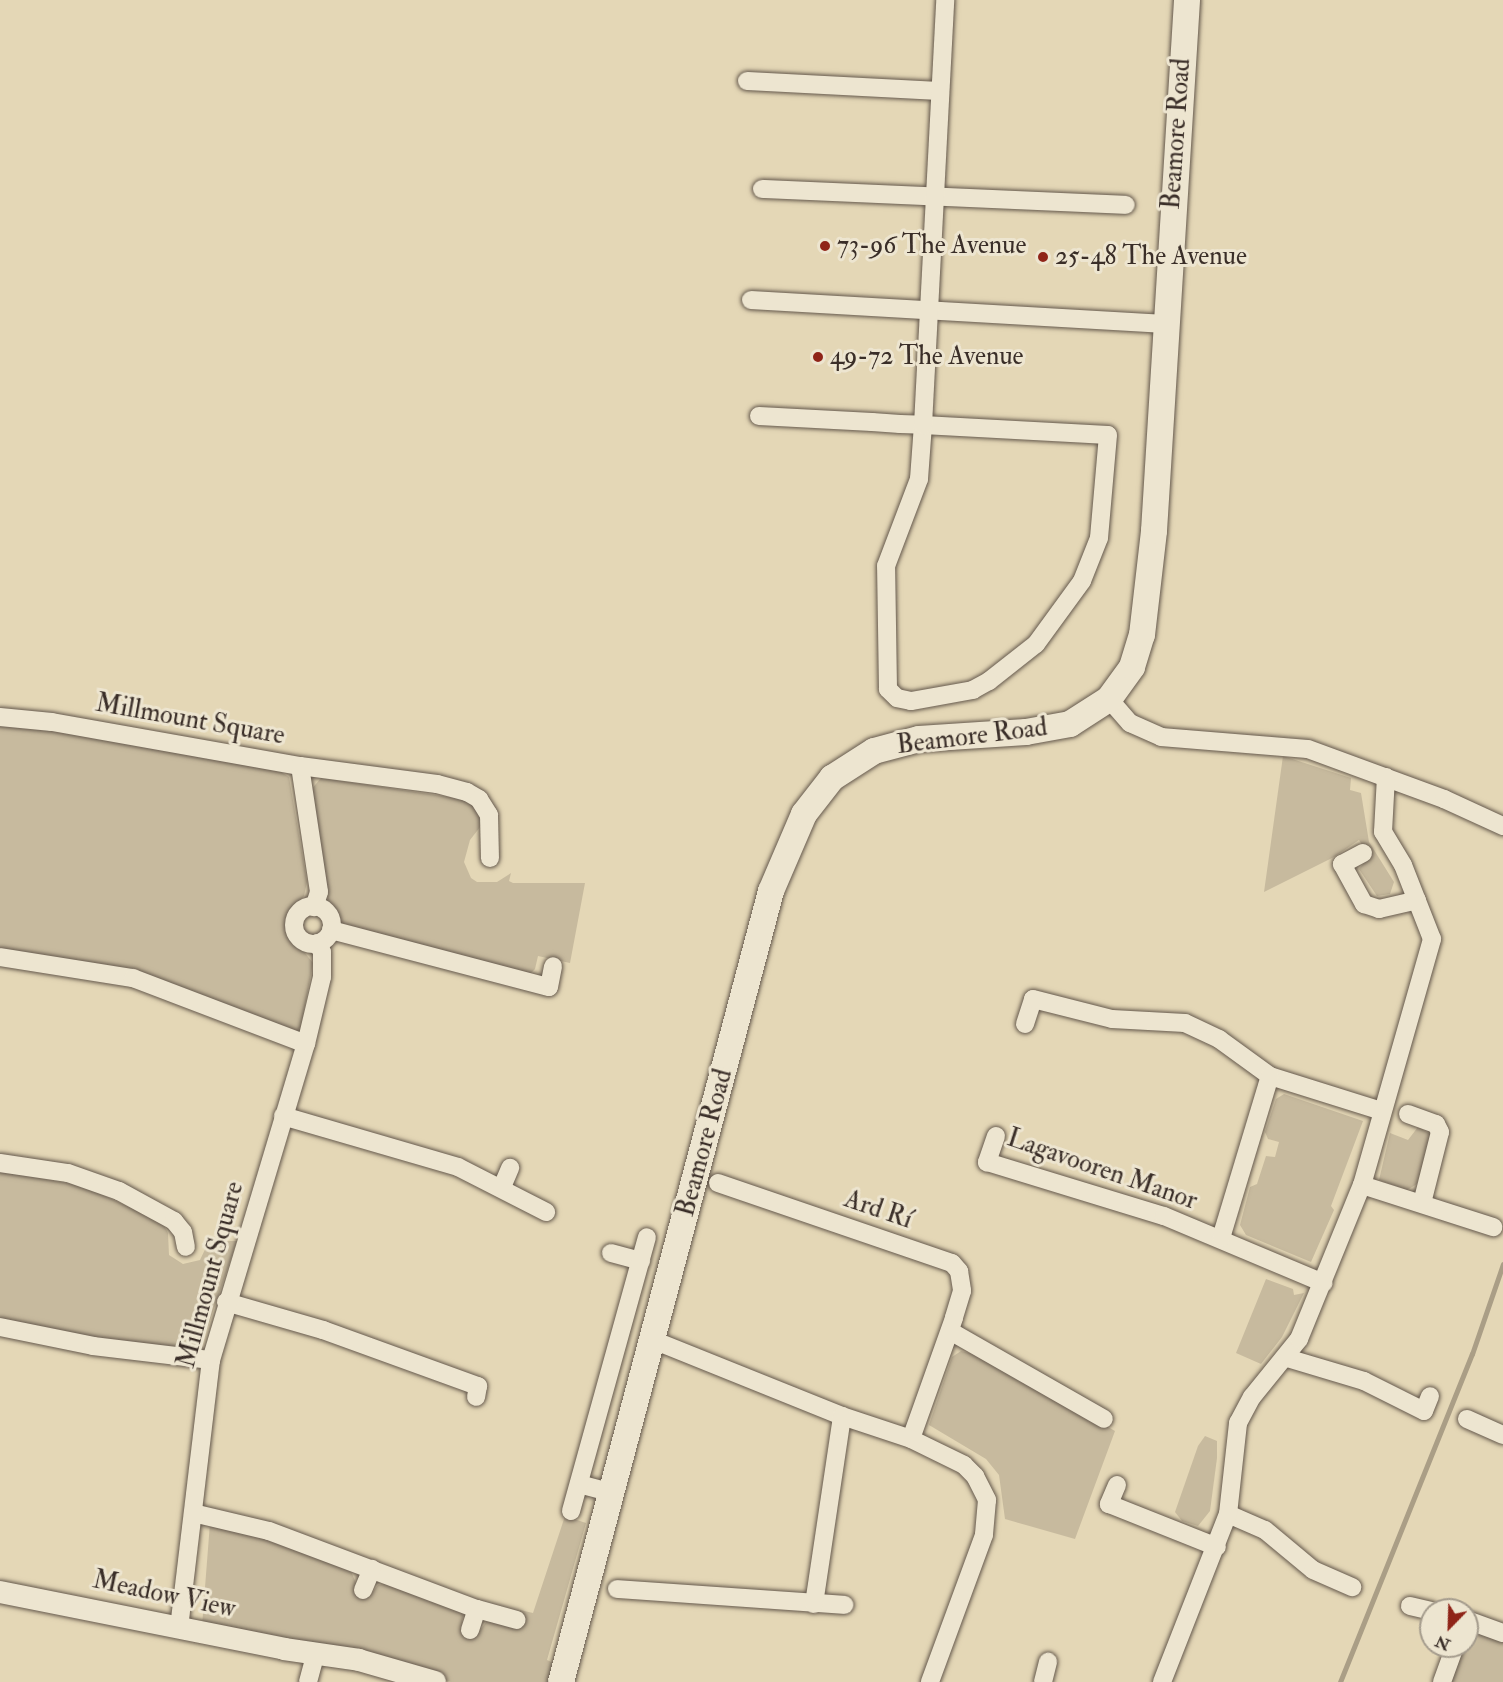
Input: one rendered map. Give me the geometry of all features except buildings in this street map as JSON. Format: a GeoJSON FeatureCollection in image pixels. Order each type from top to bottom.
{"type":"FeatureCollection","features":[{"type":"Feature","properties":{"kind":"main road","name":"Beamore Road"},"geometry":{"type":"LineString","coordinates":[[561,1682],[771,891],[810,805],[832,778],[874,750],[919,739],[1055,728],[1070,724],[1109,699],[1132,667],[1142,635],[1154,531],[1182,44],[1187,0]]}},
{"type":"Feature","properties":{"kind":"street"},"geometry":{"type":"LineString","coordinates":[[759,416],[923,425],[1108,435],[1099,538],[1082,581],[1053,626],[989,681],[973,690],[911,701],[897,698],[888,689],[885,680],[886,566],[918,491],[923,425],[945,0]]}},
{"type":"Feature","properties":{"kind":"street"},"geometry":{"type":"LineString","coordinates":[[747,81],[940,91]]}},
{"type":"Feature","properties":{"kind":"street"},"geometry":{"type":"LineString","coordinates":[[762,189],[1126,205]]}},
{"type":"Feature","properties":{"kind":"street"},"geometry":{"type":"LineString","coordinates":[[751,300],[1165,324]]}},
{"type":"Feature","properties":{"kind":"street"},"geometry":{"type":"LineString","coordinates":[[1109,699],[1130,723],[1161,737],[1288,745],[1345,760],[1503,826]]}},
{"type":"Feature","properties":{"kind":"street","name":"Millmount Square"},"geometry":{"type":"LineString","coordinates":[[0,717],[52,722],[300,766],[319,892],[314,907]]}},
{"type":"Feature","properties":{"kind":"street"},"geometry":{"type":"LineString","coordinates":[[300,766],[437,784],[467,792],[479,800],[489,815],[490,858]]}},
{"type":"Feature","properties":{"kind":"street"},"geometry":{"type":"LineString","coordinates":[[1162,1682],[1217,1547],[1228,1514],[1238,1423],[1252,1396],[1287,1358],[1308,1322],[1362,1185],[1432,939],[1417,900],[1383,832],[1386,777]]}},
{"type":"Feature","properties":{"kind":"street"},"geometry":{"type":"LineString","coordinates":[[1363,853],[1342,864],[1364,904],[1379,909],[1417,900]]}},
{"type":"Feature","properties":{"kind":"street"},"geometry":{"type":"LineString","coordinates":[[314,907],[328,915],[331,930],[317,943],[299,938],[294,927],[302,910],[314,907]]}},
{"type":"Feature","properties":{"kind":"street"},"geometry":{"type":"LineString","coordinates":[[331,930],[549,987],[553,966]]}},
{"type":"Feature","properties":{"kind":"street","name":"Millmount Square"},"geometry":{"type":"LineString","coordinates":[[179,1628],[211,1360],[225,1302],[306,1044],[322,977],[322,952],[317,943]]}},
{"type":"Feature","properties":{"kind":"street"},"geometry":{"type":"LineString","coordinates":[[0,957],[133,978],[306,1044]]}},
{"type":"Feature","properties":{"kind":"street"},"geometry":{"type":"LineString","coordinates":[[1025,1024],[1033,999],[1097,1017],[1185,1023],[1219,1039],[1270,1076],[1382,1111]]}},
{"type":"Feature","properties":{"kind":"street","name":"Lagavooren Manor"},"geometry":{"type":"LineString","coordinates":[[1221,1238],[1270,1076]]}},
{"type":"Feature","properties":{"kind":"street"},"geometry":{"type":"LineString","coordinates":[[1408,1114],[1436,1124],[1440,1132],[1422,1203]]}},
{"type":"Feature","properties":{"kind":"street"},"geometry":{"type":"LineString","coordinates":[[283,1116],[425,1156],[502,1187],[546,1212]]}},
{"type":"Feature","properties":{"kind":"street","name":"Lagavooren Manor"},"geometry":{"type":"LineString","coordinates":[[996,1136],[987,1162],[1164,1216],[1221,1238],[1323,1283]]}},
{"type":"Feature","properties":{"kind":"street"},"geometry":{"type":"LineString","coordinates":[[0,1163],[68,1173],[119,1191],[174,1221],[183,1232],[186,1247]]}},
{"type":"Feature","properties":{"kind":"street"},"geometry":{"type":"LineString","coordinates":[[502,1187],[510,1168]]}},
{"type":"Feature","properties":{"kind":"street","name":"Ard Rí"},"geometry":{"type":"LineString","coordinates":[[718,1183],[952,1263],[962,1276],[962,1291],[950,1331],[911,1439]]}},
{"type":"Feature","properties":{"kind":"street"},"geometry":{"type":"LineString","coordinates":[[1362,1185],[1493,1227]]}},
{"type":"Feature","properties":{"kind":"street"},"geometry":{"type":"LineString","coordinates":[[571,1511],[647,1237]]}},
{"type":"Feature","properties":{"kind":"street"},"geometry":{"type":"LineString","coordinates":[[611,1252],[641,1261]]}},
{"type":"Feature","properties":{"kind":"street"},"geometry":{"type":"LineString","coordinates":[[225,1302],[320,1329],[472,1383],[478,1386],[476,1397]]}},
{"type":"Feature","properties":{"kind":"street"},"geometry":{"type":"LineString","coordinates":[[0,1327],[93,1346],[211,1360]]}},
{"type":"Feature","properties":{"kind":"street"},"geometry":{"type":"LineString","coordinates":[[950,1331],[1104,1419]]}},
{"type":"Feature","properties":{"kind":"street"},"geometry":{"type":"LineString","coordinates":[[653,1340],[842,1416],[911,1439],[964,1465],[975,1476],[987,1500],[984,1535],[930,1682]]}},
{"type":"Feature","properties":{"kind":"street"},"geometry":{"type":"LineString","coordinates":[[1287,1358],[1364,1381],[1424,1411],[1430,1396]]}},
{"type":"Feature","properties":{"kind":"street"},"geometry":{"type":"LineString","coordinates":[[814,1604],[842,1416]]}},
{"type":"Feature","properties":{"kind":"street"},"geometry":{"type":"LineString","coordinates":[[1467,1419],[1503,1435]]}},
{"type":"Feature","properties":{"kind":"street"},"geometry":{"type":"LineString","coordinates":[[579,1484],[613,1493]]}},
{"type":"Feature","properties":{"kind":"street"},"geometry":{"type":"LineString","coordinates":[[1117,1485],[1109,1504],[1217,1547]]}},
{"type":"Feature","properties":{"kind":"street"},"geometry":{"type":"LineString","coordinates":[[193,1513],[269,1531],[477,1610],[517,1620]]}},
{"type":"Feature","properties":{"kind":"street"},"geometry":{"type":"LineString","coordinates":[[1228,1514],[1265,1530],[1313,1570],[1352,1587]]}},
{"type":"Feature","properties":{"kind":"street"},"geometry":{"type":"LineString","coordinates":[[363,1590],[372,1569]]}},
{"type":"Feature","properties":{"kind":"street"},"geometry":{"type":"LineString","coordinates":[[617,1589],[844,1605]]}},
{"type":"Feature","properties":{"kind":"street","name":"Meadow View"},"geometry":{"type":"LineString","coordinates":[[0,1592],[179,1628],[360,1660],[435,1682]]}},
{"type":"Feature","properties":{"kind":"street"},"geometry":{"type":"LineString","coordinates":[[1410,1606],[1419,1608]]}},
{"type":"Feature","properties":{"kind":"street"},"geometry":{"type":"LineString","coordinates":[[470,1630],[477,1610]]}},
{"type":"Feature","properties":{"kind":"street"},"geometry":{"type":"LineString","coordinates":[[1479,1624],[1503,1633]]}},
{"type":"Feature","properties":{"kind":"street"},"geometry":{"type":"LineString","coordinates":[[308,1682],[316,1653]]}},
{"type":"Feature","properties":{"kind":"street"},"geometry":{"type":"LineString","coordinates":[[1442,1682],[1451,1658]]}},
{"type":"Feature","properties":{"kind":"street"},"geometry":{"type":"LineString","coordinates":[[1043,1682],[1048,1662]]}},
{"type":"Feature","properties":{"kind":"shaded area"},"geometry":{"type":"Polygon","coordinates":[[[0,724],[63,730],[281,772],[289,777],[307,882],[304,896],[289,914],[288,932],[313,963],[301,1027],[295,1032],[111,966],[0,951],[0,724]]]}},
{"type":"Feature","properties":{"kind":"shaded area"},"geometry":{"type":"Polygon","coordinates":[[[1283,756],[1351,778],[1350,790],[1361,793],[1369,842],[1394,882],[1390,894],[1377,896],[1359,869],[1369,856],[1359,840],[1334,857],[1264,892],[1283,756]]]}},
{"type":"Feature","properties":{"kind":"shaded area"},"geometry":{"type":"Polygon","coordinates":[[[321,778],[469,800],[484,822],[470,840],[464,862],[471,878],[477,882],[497,882],[511,873],[509,881],[513,883],[585,883],[570,963],[538,956],[535,969],[529,975],[341,923],[329,905],[310,791],[321,778]]]}},
{"type":"Feature","properties":{"kind":"shaded area"},"geometry":{"type":"Polygon","coordinates":[[[1284,1094],[1363,1121],[1331,1206],[1334,1210],[1311,1262],[1246,1235],[1240,1225],[1250,1187],[1257,1184],[1266,1156],[1275,1157],[1279,1142],[1268,1139],[1265,1132],[1276,1099],[1284,1094]]]}},
{"type":"Feature","properties":{"kind":"shaded area"},"geometry":{"type":"Polygon","coordinates":[[[1418,1127],[1432,1135],[1417,1184],[1407,1190],[1379,1180],[1390,1133],[1408,1140],[1418,1127]]]}},
{"type":"Feature","properties":{"kind":"shaded area"},"geometry":{"type":"Polygon","coordinates":[[[0,1171],[83,1186],[162,1222],[168,1233],[169,1255],[183,1264],[200,1260],[209,1241],[237,1241],[202,1344],[191,1348],[103,1341],[0,1320],[0,1171]]]}},
{"type":"Feature","properties":{"kind":"shaded area"},"geometry":{"type":"Polygon","coordinates":[[[1266,1279],[1293,1289],[1294,1295],[1304,1293],[1282,1337],[1261,1364],[1236,1353],[1266,1279]]]}},
{"type":"Feature","properties":{"kind":"shaded area"},"geometry":{"type":"Polygon","coordinates":[[[961,1351],[981,1356],[1115,1431],[1075,1539],[1005,1519],[999,1475],[986,1459],[929,1425],[952,1357],[961,1351]]]}},
{"type":"Feature","properties":{"kind":"shaded area"},"geometry":{"type":"Polygon","coordinates":[[[1205,1436],[1217,1441],[1217,1458],[1210,1511],[1198,1526],[1182,1521],[1175,1512],[1198,1446],[1205,1436]]]}},
{"type":"Feature","properties":{"kind":"shaded area"},"geometry":{"type":"Polygon","coordinates":[[[565,1516],[586,1523],[547,1660],[556,1664],[550,1682],[451,1682],[361,1655],[202,1626],[210,1523],[266,1538],[350,1569],[356,1583],[354,1592],[369,1597],[378,1585],[390,1583],[459,1609],[463,1615],[461,1632],[475,1637],[487,1621],[515,1627],[520,1610],[533,1613],[565,1516]]]}},
{"type":"Feature","properties":{"kind":"shaded area"},"geometry":{"type":"Polygon","coordinates":[[[1479,1634],[1503,1640],[1503,1682],[1449,1682],[1458,1658],[1479,1658],[1479,1634]]]}},
{"type":"Feature","properties":{"kind":"waterway"},"geometry":{"type":"LineString","coordinates":[[1340,1682],[1472,1354],[1503,1264]]}},
{"type":"Feature","properties":{"kind":"place","name":"73-96 The Avenue"},"geometry":{"type":"Point","coordinates":[825,246]}},
{"type":"Feature","properties":{"kind":"place","name":"25-48 The Avenue"},"geometry":{"type":"Point","coordinates":[1043,257]}},
{"type":"Feature","properties":{"kind":"place","name":"49-72 The Avenue"},"geometry":{"type":"Point","coordinates":[818,357]}}]}
